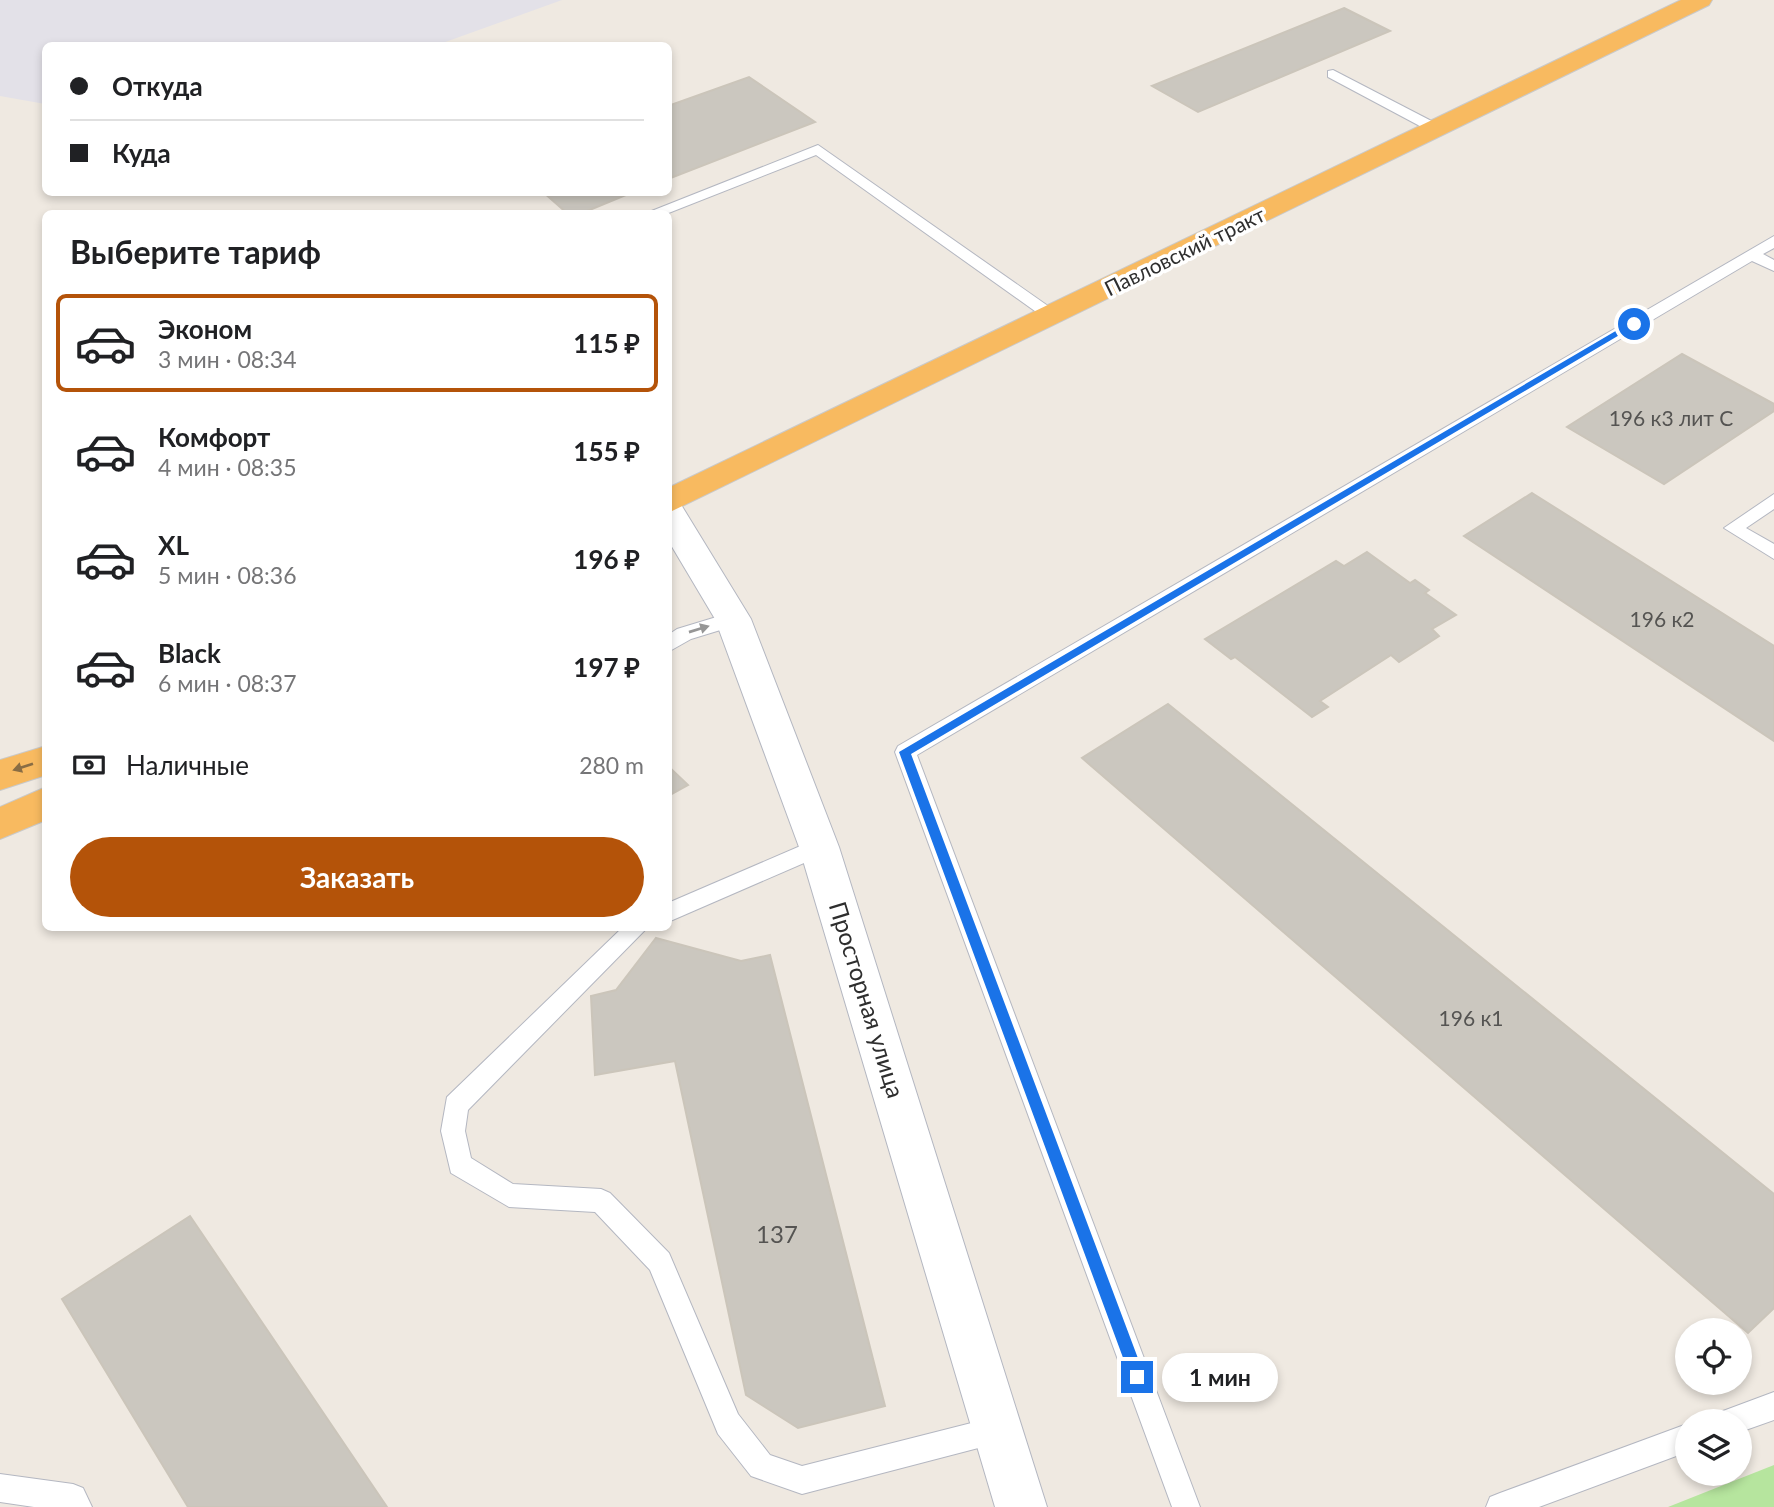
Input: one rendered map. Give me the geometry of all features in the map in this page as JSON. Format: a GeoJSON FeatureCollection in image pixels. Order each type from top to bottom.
{"type":"FeatureCollection","features":[{"type":"Feature","properties":{"kind":"highway","name":"Павловский тракт"},"geometry":{"type":"LineString","coordinates":[[672,500],[1438,130],[1700,0]]}},
{"type":"Feature","properties":{"kind":"highway"},"geometry":{"type":"LineString","coordinates":[[0,775],[42,761]]}},
{"type":"Feature","properties":{"kind":"street","name":"Просторная улица"},"geometry":{"type":"LineString","coordinates":[[672,518],[733,618],[819,847],[1021,1507]]}},
{"type":"Feature","properties":{"kind":"lane"},"geometry":{"type":"LineString","coordinates":[[1332,74],[1438,130]]}},
{"type":"Feature","properties":{"kind":"lane"},"geometry":{"type":"LineString","coordinates":[[660,210],[818,149],[1052,316]]}},
{"type":"Feature","properties":{"kind":"lane"},"geometry":{"type":"LineString","coordinates":[[1186,1507],[905,752],[1774,241]]}},
{"type":"Feature","properties":{"kind":"lane"},"geometry":{"type":"LineString","coordinates":[[1751,254],[1774,266]]}},
{"type":"Feature","properties":{"kind":"lane"},"geometry":{"type":"LineString","coordinates":[[1774,500],[1732,528],[1774,553]]}},
{"type":"Feature","properties":{"kind":"lane"},"geometry":{"type":"LineString","coordinates":[[672,642],[684,634],[733,618]]}},
{"type":"Feature","properties":{"kind":"lane"},"geometry":{"type":"LineString","coordinates":[[672,911],[819,847]]}},
{"type":"Feature","properties":{"kind":"lane"},"geometry":{"type":"LineString","coordinates":[[633,931],[456,1105],[453,1131],[460,1165],[509,1195],[601,1201],[660,1262],[728,1424],[761,1466],[802,1480],[999,1430]]}},
{"type":"Feature","properties":{"kind":"lane"},"geometry":{"type":"LineString","coordinates":[[1752,1414],[1774,1406]]}},
{"type":"Feature","properties":{"kind":"lane"},"geometry":{"type":"LineString","coordinates":[[1500,1507],[1675,1442]]}},
{"type":"Feature","properties":{"kind":"lane"},"geometry":{"type":"LineString","coordinates":[[0,1488],[73,1498],[78,1507]]}},
{"type":"Feature","properties":{"kind":"shaded area"},"geometry":{"type":"Polygon","coordinates":[[[0,0],[562,0],[445,42],[42,42],[42,103],[0,96],[0,0]]]}},
{"type":"Feature","properties":{"kind":"green space"},"geometry":{"type":"Polygon","coordinates":[[[1774,1465],[1774,1507],[1668,1507],[1721,1486],[1752,1486],[1752,1474],[1774,1465]]]}},
{"type":"Feature","properties":{"kind":"building"},"geometry":{"type":"Polygon","coordinates":[[[1344,8],[1390,31],[1198,112],[1152,86],[1344,8]]]}},
{"type":"Feature","properties":{"kind":"building"},"geometry":{"type":"Polygon","coordinates":[[[749,77],[815,122],[672,177],[672,105],[749,77]]]}},
{"type":"Feature","properties":{"kind":"building"},"geometry":{"type":"Polygon","coordinates":[[[548,196],[623,196],[590,210],[563,210],[548,196]]]}},
{"type":"Feature","properties":{"kind":"building"},"geometry":{"type":"Polygon","coordinates":[[[1682,354],[1774,404],[1774,411],[1664,484],[1567,427],[1682,354]]]}},
{"type":"Feature","properties":{"kind":"building"},"geometry":{"type":"Polygon","coordinates":[[[1532,493],[1774,646],[1774,741],[1464,536],[1532,493]]]}},
{"type":"Feature","properties":{"kind":"building"},"geometry":{"type":"Polygon","coordinates":[[[1367,552],[1410,583],[1415,580],[1429,590],[1425,593],[1456,615],[1432,629],[1439,636],[1399,662],[1391,655],[1320,701],[1328,707],[1312,717],[1235,657],[1231,659],[1205,639],[1336,561],[1344,566],[1367,552]]]}},
{"type":"Feature","properties":{"kind":"building"},"geometry":{"type":"Polygon","coordinates":[[[1168,704],[1774,1194],[1774,1308],[1752,1329],[1752,1318],[1731,1318],[1082,758],[1168,704]]]}},
{"type":"Feature","properties":{"kind":"building"},"geometry":{"type":"Polygon","coordinates":[[[672,770],[688,785],[672,794],[672,770]]]}},
{"type":"Feature","properties":{"kind":"building"},"geometry":{"type":"Polygon","coordinates":[[[656,938],[741,961],[770,955],[885,1406],[798,1428],[746,1395],[675,1061],[595,1075],[591,996],[616,990],[656,938]]]}},
{"type":"Feature","properties":{"kind":"building"},"geometry":{"type":"Polygon","coordinates":[[[190,1216],[387,1507],[188,1507],[62,1299],[190,1216]]]}},
{"type":"Feature","properties":{"kind":"route"},"geometry":{"type":"LineString","coordinates":[[1137,1377],[905,752],[1634,324]]}}]}
